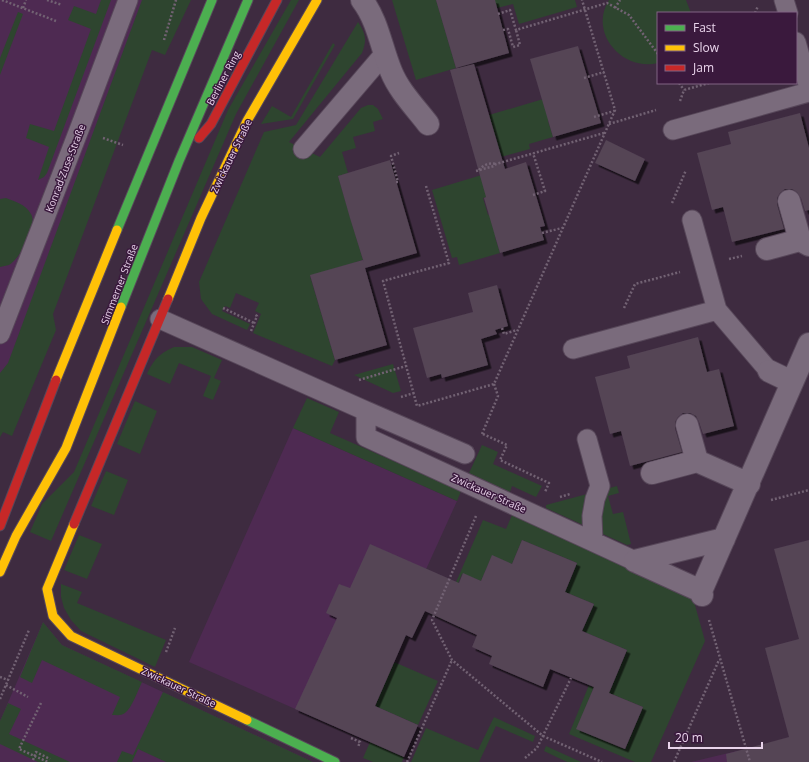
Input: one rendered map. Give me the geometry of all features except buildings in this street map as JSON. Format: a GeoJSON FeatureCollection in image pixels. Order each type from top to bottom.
{"type":"FeatureCollection","features":[{"type":"Feature","properties":{"kind":"street"},"geometry":{"type":"LineString","coordinates":[[0,526],[72,337],[212,0]]}},
{"type":"Feature","properties":{"kind":"street","name":"Simmerner Straße"},"geometry":{"type":"LineString","coordinates":[[0,572],[16,536],[66,448],[179,161],[248,0]]}},
{"type":"Feature","properties":{"kind":"street","name":"Berliner Ring"},"geometry":{"type":"LineString","coordinates":[[179,161],[211,124],[277,0]]}},
{"type":"Feature","properties":{"kind":"street","name":"Zwickauer Straße"},"geometry":{"type":"LineString","coordinates":[[317,0],[247,121],[201,218],[47,589],[53,616],[71,636],[335,762]]}},
{"type":"Feature","properties":{"kind":"street"},"geometry":{"type":"LineString","coordinates":[[362,0],[368,8],[378,30],[391,71],[399,88],[428,124]]}},
{"type":"Feature","properties":{"kind":"street"},"geometry":{"type":"LineString","coordinates":[[768,249],[804,243],[789,201]]}},
{"type":"Feature","properties":{"kind":"street"},"geometry":{"type":"LineString","coordinates":[[636,561],[701,593],[724,539],[746,497],[792,382],[809,344]]}},
{"type":"Feature","properties":{"kind":"street"},"geometry":{"type":"LineString","coordinates":[[768,371],[792,382]]}},
{"type":"Feature","properties":{"kind":"street"},"geometry":{"type":"LineString","coordinates":[[687,425],[697,461],[746,497]]}},
{"type":"Feature","properties":{"kind":"street"},"geometry":{"type":"LineString","coordinates":[[652,473],[697,461]]}},
{"type":"Feature","properties":{"kind":"street"},"geometry":{"type":"LineString","coordinates":[[636,561],[724,539]]}},
{"type":"Feature","properties":{"kind":"lane","name":"Konrad-Zuse-Straße"},"geometry":{"type":"LineString","coordinates":[[0,334],[7,298],[80,130],[128,0]]}},
{"type":"Feature","properties":{"kind":"lane"},"geometry":{"type":"LineString","coordinates":[[784,0],[788,12]]}},
{"type":"Feature","properties":{"kind":"lane"},"geometry":{"type":"LineString","coordinates":[[797,46],[809,88]]}},
{"type":"Feature","properties":{"kind":"lane"},"geometry":{"type":"LineString","coordinates":[[303,149],[385,53]]}},
{"type":"Feature","properties":{"kind":"lane"},"geometry":{"type":"LineString","coordinates":[[673,130],[809,92]]}},
{"type":"Feature","properties":{"kind":"lane"},"geometry":{"type":"LineString","coordinates":[[692,220],[717,310],[768,371]]}},
{"type":"Feature","properties":{"kind":"lane"},"geometry":{"type":"LineString","coordinates":[[573,349],[717,310]]}},
{"type":"Feature","properties":{"kind":"lane"},"geometry":{"type":"LineString","coordinates":[[160,319],[465,454]]}},
{"type":"Feature","properties":{"kind":"lane","name":"Zwickauer Straße"},"geometry":{"type":"LineString","coordinates":[[366,411],[366,437],[636,561]]}},
{"type":"Feature","properties":{"kind":"lane"},"geometry":{"type":"LineString","coordinates":[[588,439],[600,486],[595,499],[592,516],[593,541]]}},
{"type":"Feature","properties":{"kind":"path"},"geometry":{"type":"LineString","coordinates":[[2,0],[56,20]]}},
{"type":"Feature","properties":{"kind":"path"},"geometry":{"type":"LineString","coordinates":[[23,8],[26,0]]}},
{"type":"Feature","properties":{"kind":"path"},"geometry":{"type":"LineString","coordinates":[[47,0],[62,5]]}},
{"type":"Feature","properties":{"kind":"path"},"geometry":{"type":"LineString","coordinates":[[162,45],[176,0]]}},
{"type":"Feature","properties":{"kind":"path"},"geometry":{"type":"LineString","coordinates":[[426,186],[449,263],[383,281],[417,406],[494,384],[615,110],[582,0]]}},
{"type":"Feature","properties":{"kind":"path"},"geometry":{"type":"LineString","coordinates":[[615,8],[620,0]]}},
{"type":"Feature","properties":{"kind":"path"},"geometry":{"type":"LineString","coordinates":[[516,30],[607,3],[629,15],[657,53]]}},
{"type":"Feature","properties":{"kind":"path"},"geometry":{"type":"LineString","coordinates":[[498,14],[510,10],[520,45],[513,46],[508,29],[503,30]]}},
{"type":"Feature","properties":{"kind":"path"},"geometry":{"type":"LineString","coordinates":[[584,78],[604,72]]}},
{"type":"Feature","properties":{"kind":"path"},"geometry":{"type":"LineString","coordinates":[[680,84],[684,90]]}},
{"type":"Feature","properties":{"kind":"path"},"geometry":{"type":"LineString","coordinates":[[594,116],[615,110]]}},
{"type":"Feature","properties":{"kind":"path"},"geometry":{"type":"LineString","coordinates":[[477,171],[533,153],[605,133]]}},
{"type":"Feature","properties":{"kind":"path"},"geometry":{"type":"LineString","coordinates":[[533,153],[545,191],[533,195]]}},
{"type":"Feature","properties":{"kind":"path"},"geometry":{"type":"LineString","coordinates":[[396,182],[398,182],[391,156],[399,154]]}},
{"type":"Feature","properties":{"kind":"path"},"geometry":{"type":"LineString","coordinates":[[672,202],[686,170]]}},
{"type":"Feature","properties":{"kind":"path"},"geometry":{"type":"LineString","coordinates":[[542,233],[562,228]]}},
{"type":"Feature","properties":{"kind":"path"},"geometry":{"type":"LineString","coordinates":[[223,308],[254,322]]}},
{"type":"Feature","properties":{"kind":"path"},"geometry":{"type":"LineString","coordinates":[[248,337],[257,316],[254,314]]}},
{"type":"Feature","properties":{"kind":"path"},"geometry":{"type":"LineString","coordinates":[[502,328],[504,334],[517,330]]}},
{"type":"Feature","properties":{"kind":"path"},"geometry":{"type":"LineString","coordinates":[[362,379],[406,366]]}},
{"type":"Feature","properties":{"kind":"path"},"geometry":{"type":"LineString","coordinates":[[402,397],[414,393]]}},
{"type":"Feature","properties":{"kind":"path"},"geometry":{"type":"LineString","coordinates":[[482,433],[507,445],[500,460],[549,483],[534,514]]}},
{"type":"Feature","properties":{"kind":"path"},"geometry":{"type":"LineString","coordinates":[[746,497],[809,490]]}},
{"type":"Feature","properties":{"kind":"path"},"geometry":{"type":"LineString","coordinates":[[487,492],[432,620],[452,660],[543,736],[602,762]]}},
{"type":"Feature","properties":{"kind":"path"},"geometry":{"type":"LineString","coordinates":[[0,699],[47,589]]}},
{"type":"Feature","properties":{"kind":"path"},"geometry":{"type":"LineString","coordinates":[[701,593],[750,762]]}},
{"type":"Feature","properties":{"kind":"path"},"geometry":{"type":"LineString","coordinates":[[166,653],[175,628]]}},
{"type":"Feature","properties":{"kind":"path"},"geometry":{"type":"LineString","coordinates":[[674,762],[720,659]]}},
{"type":"Feature","properties":{"kind":"path"},"geometry":{"type":"LineString","coordinates":[[407,762],[452,660]]}},
{"type":"Feature","properties":{"kind":"path"},"geometry":{"type":"LineString","coordinates":[[0,676],[8,680]]}},
{"type":"Feature","properties":{"kind":"path"},"geometry":{"type":"LineString","coordinates":[[525,758],[537,748],[571,678]]}},
{"type":"Feature","properties":{"kind":"path"},"geometry":{"type":"LineString","coordinates":[[6,685],[28,697]]}},
{"type":"Feature","properties":{"kind":"path"},"geometry":{"type":"LineString","coordinates":[[33,760],[36,752],[50,759],[48,762],[32,754],[19,749],[41,702]]}},
{"type":"Feature","properties":{"kind":"shaded area"},"geometry":{"type":"Polygon","coordinates":[[[0,0],[161,0],[0,418],[0,0]]]}},
{"type":"Feature","properties":{"kind":"shaded area"},"geometry":{"type":"Polygon","coordinates":[[[293,428],[457,501],[413,598],[427,605],[412,638],[404,634],[375,706],[418,725],[404,757],[189,662],[293,428]]]}},
{"type":"Feature","properties":{"kind":"shaded area"},"geometry":{"type":"Polygon","coordinates":[[[43,622],[62,645],[313,762],[0,762],[0,721],[43,622]]]}},
{"type":"Feature","properties":{"kind":"shaded area"},"geometry":{"type":"Polygon","coordinates":[[[737,751],[740,762],[691,762],[737,751]]]}},
{"type":"Feature","properties":{"kind":"green space"},"geometry":{"type":"Polygon","coordinates":[[[101,0],[111,0],[47,173],[44,177],[38,180],[49,147],[26,138],[30,124],[54,131],[91,29],[68,20],[74,6],[96,14],[101,0]]]}},
{"type":"Feature","properties":{"kind":"green space"},"geometry":{"type":"Polygon","coordinates":[[[142,0],[191,0],[165,55],[152,50],[53,314],[56,330],[12,436],[3,432],[0,437],[0,373],[8,363],[142,0]]]}},
{"type":"Feature","properties":{"kind":"green space"},"geometry":{"type":"Polygon","coordinates":[[[291,0],[299,0],[236,114],[51,541],[30,532],[42,504],[74,472],[228,110],[291,0]]]}},
{"type":"Feature","properties":{"kind":"green space"},"geometry":{"type":"Polygon","coordinates":[[[392,0],[436,0],[456,68],[416,80],[392,0]]]}},
{"type":"Feature","properties":{"kind":"green space"},"geometry":{"type":"Polygon","coordinates":[[[494,0],[575,0],[577,7],[519,24],[513,4],[497,8],[494,0]]]}},
{"type":"Feature","properties":{"kind":"green space"},"geometry":{"type":"Polygon","coordinates":[[[609,0],[686,0],[691,12],[657,12],[657,63],[645,64],[633,62],[622,56],[612,47],[606,37],[603,25],[604,13],[609,0]]]}},
{"type":"Feature","properties":{"kind":"green space"},"geometry":{"type":"Polygon","coordinates":[[[18,12],[23,14],[0,75],[0,58],[18,12]]]}},
{"type":"Feature","properties":{"kind":"green space"},"geometry":{"type":"Polygon","coordinates":[[[358,22],[365,37],[365,44],[362,53],[289,142],[320,157],[361,108],[368,105],[373,105],[378,109],[383,119],[373,122],[375,131],[353,137],[356,148],[342,152],[348,173],[338,176],[363,260],[310,276],[335,360],[332,366],[253,333],[261,314],[255,311],[259,303],[236,293],[230,308],[225,306],[222,311],[250,324],[247,330],[212,314],[201,299],[199,282],[264,132],[296,125],[358,22]]]}},
{"type":"Feature","properties":{"kind":"green space"},"geometry":{"type":"Polygon","coordinates":[[[333,43],[335,45],[293,119],[261,124],[272,106],[291,117],[333,43]]]}},
{"type":"Feature","properties":{"kind":"green space"},"geometry":{"type":"Polygon","coordinates":[[[550,97],[556,119],[548,121],[553,137],[529,144],[530,149],[501,157],[489,115],[550,97]]]}},
{"type":"Feature","properties":{"kind":"green space"},"geometry":{"type":"Polygon","coordinates":[[[485,174],[492,196],[483,198],[488,215],[498,212],[504,234],[495,237],[500,253],[459,265],[457,257],[452,258],[432,190],[485,174]]]}},
{"type":"Feature","properties":{"kind":"green space"},"geometry":{"type":"Polygon","coordinates":[[[6,198],[26,208],[33,219],[30,233],[23,249],[13,262],[9,265],[0,267],[0,199],[6,198]]]}},
{"type":"Feature","properties":{"kind":"green space"},"geometry":{"type":"Polygon","coordinates":[[[174,347],[192,347],[222,360],[214,378],[221,381],[213,400],[203,396],[211,376],[179,363],[170,384],[147,374],[152,364],[164,352],[174,347]]]}},
{"type":"Feature","properties":{"kind":"green space"},"geometry":{"type":"Polygon","coordinates":[[[393,364],[401,391],[393,393],[354,375],[393,364]]]}},
{"type":"Feature","properties":{"kind":"green space"},"geometry":{"type":"Polygon","coordinates":[[[307,398],[339,412],[330,433],[461,491],[457,501],[293,428],[307,398]]]}},
{"type":"Feature","properties":{"kind":"green space"},"geometry":{"type":"Polygon","coordinates":[[[135,401],[157,411],[140,454],[117,444],[135,401]]]}},
{"type":"Feature","properties":{"kind":"green space"},"geometry":{"type":"Polygon","coordinates":[[[482,445],[498,452],[493,464],[542,486],[536,497],[512,486],[510,492],[469,473],[482,445]]]}},
{"type":"Feature","properties":{"kind":"green space"},"geometry":{"type":"Polygon","coordinates":[[[106,471],[128,480],[114,515],[91,506],[106,471]]]}},
{"type":"Feature","properties":{"kind":"green space"},"geometry":{"type":"Polygon","coordinates":[[[617,486],[619,493],[608,496],[613,514],[623,512],[631,544],[627,545],[546,508],[546,505],[617,486]]]}},
{"type":"Feature","properties":{"kind":"green space"},"geometry":{"type":"Polygon","coordinates":[[[512,515],[693,598],[705,641],[651,762],[635,762],[569,734],[589,685],[594,687],[577,729],[625,749],[643,707],[609,693],[627,650],[582,631],[594,604],[565,592],[577,563],[522,540],[512,564],[492,556],[481,581],[462,574],[443,619],[440,619],[483,520],[506,529],[512,515]]]}},
{"type":"Feature","properties":{"kind":"green space"},"geometry":{"type":"Polygon","coordinates":[[[79,535],[102,544],[87,579],[64,570],[79,535]]]}},
{"type":"Feature","properties":{"kind":"green space"},"geometry":{"type":"Polygon","coordinates":[[[61,584],[82,592],[77,603],[166,640],[155,667],[81,631],[71,620],[64,608],[61,597],[61,584]]]}},
{"type":"Feature","properties":{"kind":"green space"},"geometry":{"type":"Polygon","coordinates":[[[43,622],[62,645],[142,682],[128,711],[120,715],[112,715],[120,697],[42,660],[32,683],[20,677],[43,622]]]}},
{"type":"Feature","properties":{"kind":"green space"},"geometry":{"type":"Polygon","coordinates":[[[394,662],[438,681],[418,725],[375,706],[394,662]]]}},
{"type":"Feature","properties":{"kind":"green space"},"geometry":{"type":"Polygon","coordinates":[[[163,692],[313,762],[166,762],[138,749],[132,762],[117,762],[122,751],[133,755],[163,692]]]}},
{"type":"Feature","properties":{"kind":"green space"},"geometry":{"type":"Polygon","coordinates":[[[8,703],[21,709],[9,734],[70,762],[38,762],[0,744],[0,721],[8,703]]]}},
{"type":"Feature","properties":{"kind":"green space"},"geometry":{"type":"Polygon","coordinates":[[[494,717],[535,736],[533,742],[496,726],[479,762],[411,762],[426,728],[478,750],[494,717]]]}},
{"type":"Feature","properties":{"kind":"green space"},"geometry":{"type":"Polygon","coordinates":[[[370,742],[404,757],[402,762],[373,762],[363,758],[370,742]]]}},
{"type":"Feature","properties":{"kind":"green space"},"geometry":{"type":"Polygon","coordinates":[[[546,746],[581,762],[567,762],[544,751],[546,746]]]}},
{"type":"Feature","properties":{"kind":"traffic: fast"},"geometry":{"type":"LineString","coordinates":[[117,230],[212,0]]}},
{"type":"Feature","properties":{"kind":"traffic: fast"},"geometry":{"type":"LineString","coordinates":[[121,307],[179,161],[248,0]]}},
{"type":"Feature","properties":{"kind":"traffic: fast"},"geometry":{"type":"LineString","coordinates":[[247,720],[335,762]]}},
{"type":"Feature","properties":{"kind":"traffic: slow"},"geometry":{"type":"LineString","coordinates":[[168,299],[201,218],[247,121],[317,0]]}},
{"type":"Feature","properties":{"kind":"traffic: slow"},"geometry":{"type":"LineString","coordinates":[[56,380],[117,230]]}},
{"type":"Feature","properties":{"kind":"traffic: slow"},"geometry":{"type":"LineString","coordinates":[[0,572],[16,536],[66,448],[121,307]]}},
{"type":"Feature","properties":{"kind":"traffic: slow"},"geometry":{"type":"LineString","coordinates":[[74,524],[47,589],[53,616],[71,636],[247,720]]}},
{"type":"Feature","properties":{"kind":"traffic: jam"},"geometry":{"type":"LineString","coordinates":[[199,138],[211,124],[277,0]]}},
{"type":"Feature","properties":{"kind":"traffic: jam"},"geometry":{"type":"LineString","coordinates":[[74,524],[168,299]]}},
{"type":"Feature","properties":{"kind":"traffic: jam"},"geometry":{"type":"LineString","coordinates":[[0,526],[56,380]]}}]}
